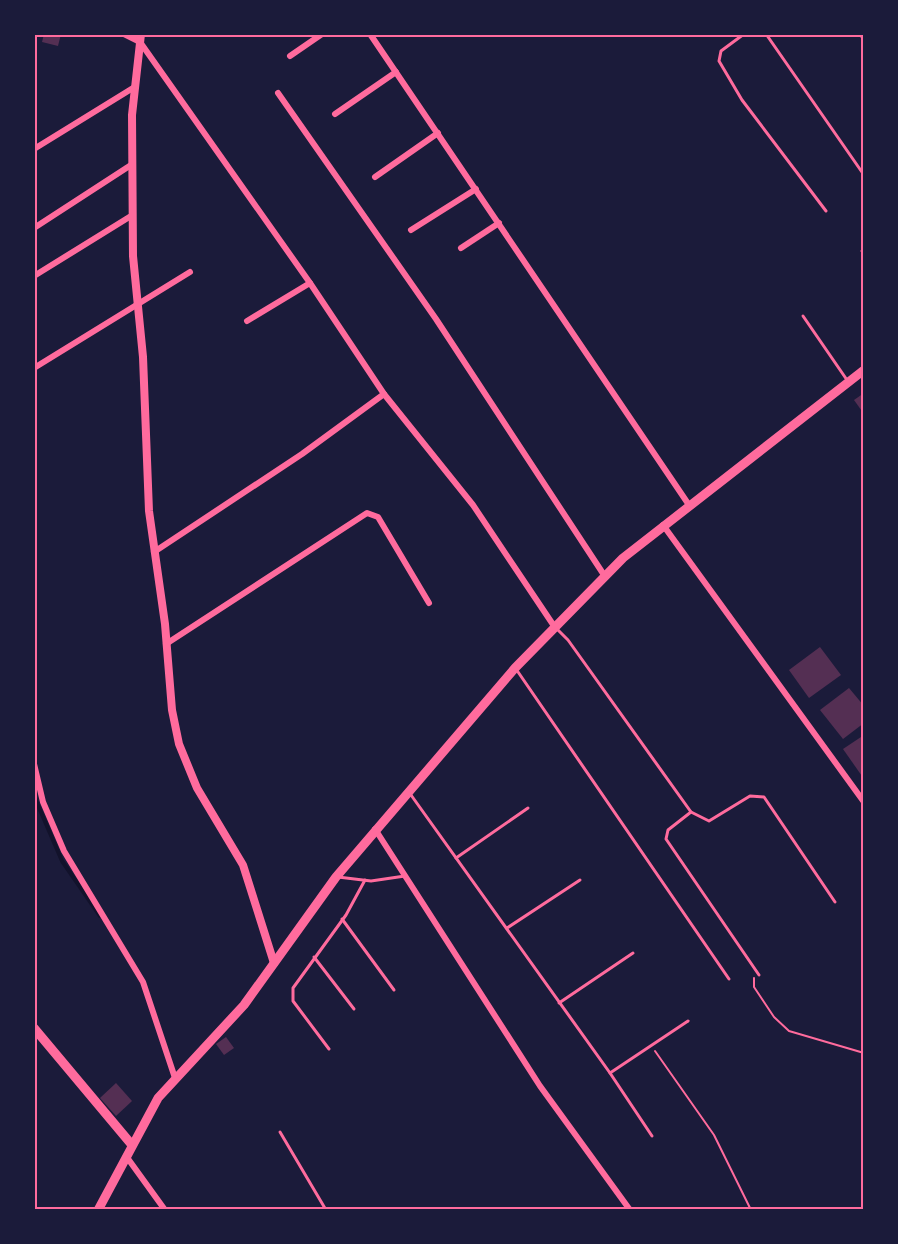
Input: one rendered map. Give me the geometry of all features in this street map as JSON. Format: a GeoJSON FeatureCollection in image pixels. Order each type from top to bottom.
{"type":"FeatureCollection","features":[{"type":"Feature","properties":{"kind":"main road"},"geometry":{"type":"LineString","coordinates":[[98,1209],[158,1098],[257,990],[336,877],[515,668],[604,575],[663,525],[864,370]]}},
{"type":"Feature","properties":{"kind":"main road"},"geometry":{"type":"LineString","coordinates":[[34,1028],[132,1145]]}},
{"type":"Feature","properties":{"kind":"street"},"geometry":{"type":"LineString","coordinates":[[124,34],[140,38],[384,394],[484,521],[555,626]]}},
{"type":"Feature","properties":{"kind":"street"},"geometry":{"type":"LineString","coordinates":[[291,56],[322,34]]}},
{"type":"Feature","properties":{"kind":"street"},"geometry":{"type":"LineString","coordinates":[[370,34],[689,505]]}},
{"type":"Feature","properties":{"kind":"street"},"geometry":{"type":"LineString","coordinates":[[140,38],[133,88],[131,216],[144,379],[148,488],[172,710],[180,744],[197,788],[243,866],[274,963]]}},
{"type":"Feature","properties":{"kind":"street"},"geometry":{"type":"LineString","coordinates":[[335,114],[396,72]]}},
{"type":"Feature","properties":{"kind":"street"},"geometry":{"type":"LineString","coordinates":[[34,149],[133,88]]}},
{"type":"Feature","properties":{"kind":"street"},"geometry":{"type":"LineString","coordinates":[[278,93],[436,319],[604,575]]}},
{"type":"Feature","properties":{"kind":"street"},"geometry":{"type":"LineString","coordinates":[[375,177],[438,133]]}},
{"type":"Feature","properties":{"kind":"street"},"geometry":{"type":"LineString","coordinates":[[34,228],[131,165]]}},
{"type":"Feature","properties":{"kind":"street"},"geometry":{"type":"LineString","coordinates":[[411,230],[476,189]]}},
{"type":"Feature","properties":{"kind":"street"},"geometry":{"type":"LineString","coordinates":[[34,276],[131,216]]}},
{"type":"Feature","properties":{"kind":"street"},"geometry":{"type":"LineString","coordinates":[[460,248],[499,223]]}},
{"type":"Feature","properties":{"kind":"street"},"geometry":{"type":"LineString","coordinates":[[34,368],[190,272]]}},
{"type":"Feature","properties":{"kind":"street"},"geometry":{"type":"LineString","coordinates":[[247,321],[310,284]]}},
{"type":"Feature","properties":{"kind":"street"},"geometry":{"type":"LineString","coordinates":[[154,552],[302,454],[384,394]]}},
{"type":"Feature","properties":{"kind":"street"},"geometry":{"type":"LineString","coordinates":[[166,644],[367,513],[378,518],[429,603]]}},
{"type":"Feature","properties":{"kind":"street"},"geometry":{"type":"LineString","coordinates":[[663,525],[864,802]]}},
{"type":"Feature","properties":{"kind":"street"},"geometry":{"type":"LineString","coordinates":[[34,764],[43,802],[64,851],[143,982],[175,1078]]}},
{"type":"Feature","properties":{"kind":"street"},"geometry":{"type":"LineString","coordinates":[[375,829],[546,1094],[584,1142],[630,1209]]}},
{"type":"Feature","properties":{"kind":"street"},"geometry":{"type":"LineString","coordinates":[[126,1156],[165,1209]]}},
{"type":"Feature","properties":{"kind":"lane"},"geometry":{"type":"LineString","coordinates":[[744,34],[722,51],[719,61],[742,100],[826,211]]}},
{"type":"Feature","properties":{"kind":"lane"},"geometry":{"type":"LineString","coordinates":[[766,34],[864,176]]}},
{"type":"Feature","properties":{"kind":"lane"},"geometry":{"type":"LineString","coordinates":[[860,34],[864,40]]}},
{"type":"Feature","properties":{"kind":"lane"},"geometry":{"type":"LineString","coordinates":[[803,316],[848,381]]}},
{"type":"Feature","properties":{"kind":"lane"},"geometry":{"type":"LineString","coordinates":[[555,626],[568,640],[691,812],[710,821],[750,796],[764,797],[835,902]]}},
{"type":"Feature","properties":{"kind":"lane"},"geometry":{"type":"LineString","coordinates":[[515,668],[729,979]]}},
{"type":"Feature","properties":{"kind":"lane"},"geometry":{"type":"LineString","coordinates":[[408,791],[610,1073],[652,1136]]}},
{"type":"Feature","properties":{"kind":"lane"},"geometry":{"type":"LineString","coordinates":[[456,858],[528,808]]}},
{"type":"Feature","properties":{"kind":"lane"},"geometry":{"type":"LineString","coordinates":[[691,812],[668,830],[666,839],[758,973]]}},
{"type":"Feature","properties":{"kind":"lane"},"geometry":{"type":"LineString","coordinates":[[336,877],[365,880],[405,876]]}},
{"type":"Feature","properties":{"kind":"lane"},"geometry":{"type":"LineString","coordinates":[[328,1049],[293,1001],[292,987],[342,919],[365,880]]}},
{"type":"Feature","properties":{"kind":"lane"},"geometry":{"type":"LineString","coordinates":[[507,928],[580,880]]}},
{"type":"Feature","properties":{"kind":"lane"},"geometry":{"type":"LineString","coordinates":[[342,919],[394,990]]}},
{"type":"Feature","properties":{"kind":"lane"},"geometry":{"type":"LineString","coordinates":[[559,1003],[633,953]]}},
{"type":"Feature","properties":{"kind":"lane"},"geometry":{"type":"LineString","coordinates":[[314,957],[354,1009]]}},
{"type":"Feature","properties":{"kind":"lane"},"geometry":{"type":"LineString","coordinates":[[610,1073],[688,1021]]}},
{"type":"Feature","properties":{"kind":"lane"},"geometry":{"type":"LineString","coordinates":[[280,1132],[326,1209]]}},
{"type":"Feature","properties":{"kind":"path"},"geometry":{"type":"LineString","coordinates":[[758,973],[753,981],[754,987],[774,1017],[789,1031],[864,1053]]}},
{"type":"Feature","properties":{"kind":"path"},"geometry":{"type":"LineString","coordinates":[[652,1046],[714,1135],[751,1209]]}},
{"type":"Feature","properties":{"kind":"building"},"geometry":{"type":"Polygon","coordinates":[[[44,34],[61,34],[58,46],[42,42],[44,34]]]}},
{"type":"Feature","properties":{"kind":"building"},"geometry":{"type":"Polygon","coordinates":[[[864,393],[864,414],[854,400],[864,393]]]}},
{"type":"Feature","properties":{"kind":"building"},"geometry":{"type":"Polygon","coordinates":[[[820,647],[841,675],[809,698],[789,670],[820,647]]]}},
{"type":"Feature","properties":{"kind":"building"},"geometry":{"type":"Polygon","coordinates":[[[849,688],[864,706],[864,723],[843,739],[820,710],[849,688]]]}},
{"type":"Feature","properties":{"kind":"building"},"geometry":{"type":"Polygon","coordinates":[[[864,735],[864,779],[843,749],[864,735]]]}},
{"type":"Feature","properties":{"kind":"building"},"geometry":{"type":"Polygon","coordinates":[[[226,1037],[234,1048],[224,1055],[216,1044],[226,1037]]]}},
{"type":"Feature","properties":{"kind":"building"},"geometry":{"type":"Polygon","coordinates":[[[116,1083],[132,1101],[116,1116],[100,1098],[116,1083]]]}},
{"type":"Feature","properties":{"kind":"waterway"},"geometry":{"type":"LineString","coordinates":[[34,796],[62,861],[100,916]]}}]}
